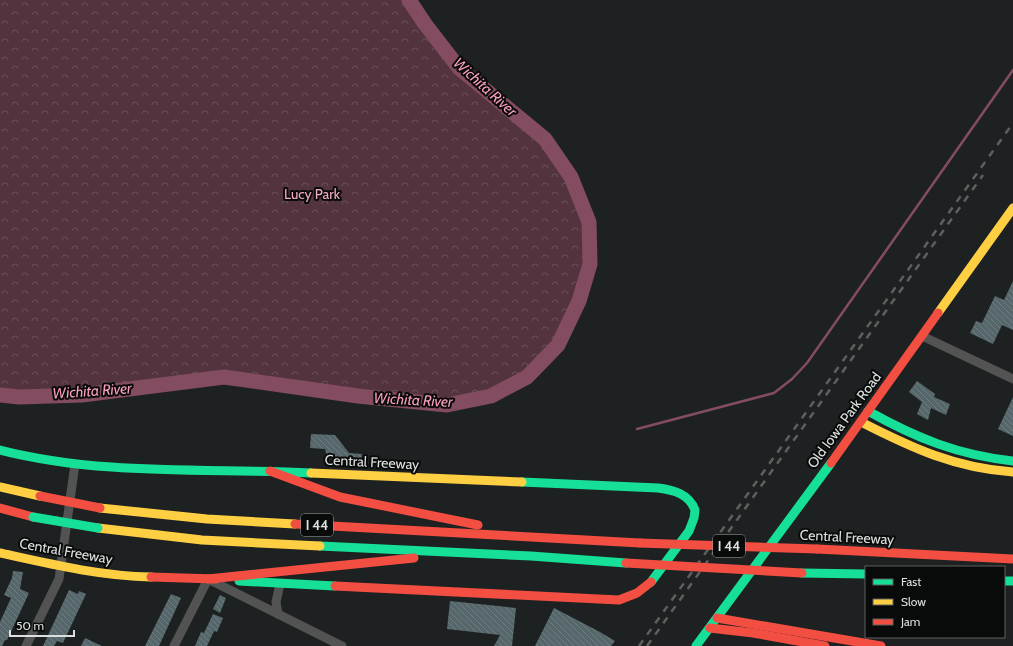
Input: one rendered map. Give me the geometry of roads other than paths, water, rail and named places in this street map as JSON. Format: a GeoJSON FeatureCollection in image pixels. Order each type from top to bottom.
{"type":"FeatureCollection","features":[{"type":"Feature","properties":{"kind":"main road","name":"Old Iowa Park Road"},"geometry":{"type":"LineString","coordinates":[[696,646],[861,422],[1013,208]]}},
{"type":"Feature","properties":{"kind":"main road"},"geometry":{"type":"LineString","coordinates":[[868,411],[914,436],[940,448],[986,459],[1013,461]]}},
{"type":"Feature","properties":{"kind":"main road"},"geometry":{"type":"LineString","coordinates":[[861,422],[916,449],[962,466],[1013,472]]}},
{"type":"Feature","properties":{"kind":"main road","name":"Central Freeway"},"geometry":{"type":"LineString","coordinates":[[0,450],[44,461],[137,468],[270,471],[670,489],[688,497],[693,505],[694,512],[690,529],[653,581],[637,594],[619,600],[280,584],[208,579],[133,577],[61,567],[0,553]]}},
{"type":"Feature","properties":{"kind":"main road"},"geometry":{"type":"LineString","coordinates":[[270,471],[353,501],[534,536]]}},
{"type":"Feature","properties":{"kind":"main road","name":"Central Freeway"},"geometry":{"type":"LineString","coordinates":[[0,487],[100,508],[214,519],[640,543],[817,549],[1013,559]]}},
{"type":"Feature","properties":{"kind":"main road","name":"Central Freeway"},"geometry":{"type":"LineString","coordinates":[[0,508],[33,517],[98,528],[202,540],[470,553],[802,573],[865,574]]}},
{"type":"Feature","properties":{"kind":"main road"},"geometry":{"type":"LineString","coordinates":[[971,557],[1006,549]]}},
{"type":"Feature","properties":{"kind":"main road"},"geometry":{"type":"LineString","coordinates":[[208,579],[470,553]]}},
{"type":"Feature","properties":{"kind":"main road"},"geometry":{"type":"LineString","coordinates":[[717,618],[881,646]]}},
{"type":"Feature","properties":{"kind":"main road"},"geometry":{"type":"LineString","coordinates":[[710,628],[753,633],[825,646]]}},
{"type":"Feature","properties":{"kind":"street"},"geometry":{"type":"LineString","coordinates":[[922,336],[1013,379]]}},
{"type":"Feature","properties":{"kind":"street"},"geometry":{"type":"LineString","coordinates":[[26,646],[59,579],[75,464]]}},
{"type":"Feature","properties":{"kind":"street"},"geometry":{"type":"LineString","coordinates":[[174,646],[208,579],[278,614],[328,643],[342,646]]}},
{"type":"Feature","properties":{"kind":"street"},"geometry":{"type":"LineString","coordinates":[[278,614],[276,602],[280,584]]}},
{"type":"Feature","properties":{"kind":"waterway","name":"Wichita River"},"geometry":{"type":"LineString","coordinates":[[0,395],[19,397],[82,395],[224,377],[358,396],[447,405],[491,396],[527,377],[558,345],[579,301],[590,264],[589,222],[571,177],[545,139],[459,68],[425,24],[409,0]]}},
{"type":"Feature","properties":{"kind":"waterway"},"geometry":{"type":"LineString","coordinates":[[637,429],[774,393],[792,379],[807,363],[1013,70]]}},
{"type":"Feature","properties":{"kind":"railway"},"geometry":{"type":"LineString","coordinates":[[639,646],[1013,123]]}},
{"type":"Feature","properties":{"kind":"railway"},"geometry":{"type":"LineString","coordinates":[[647,646],[983,175]]}},
{"type":"Feature","properties":{"kind":"park label","name":"Lucy Park"},"geometry":{"type":"Point","coordinates":[312,194]}}]}
